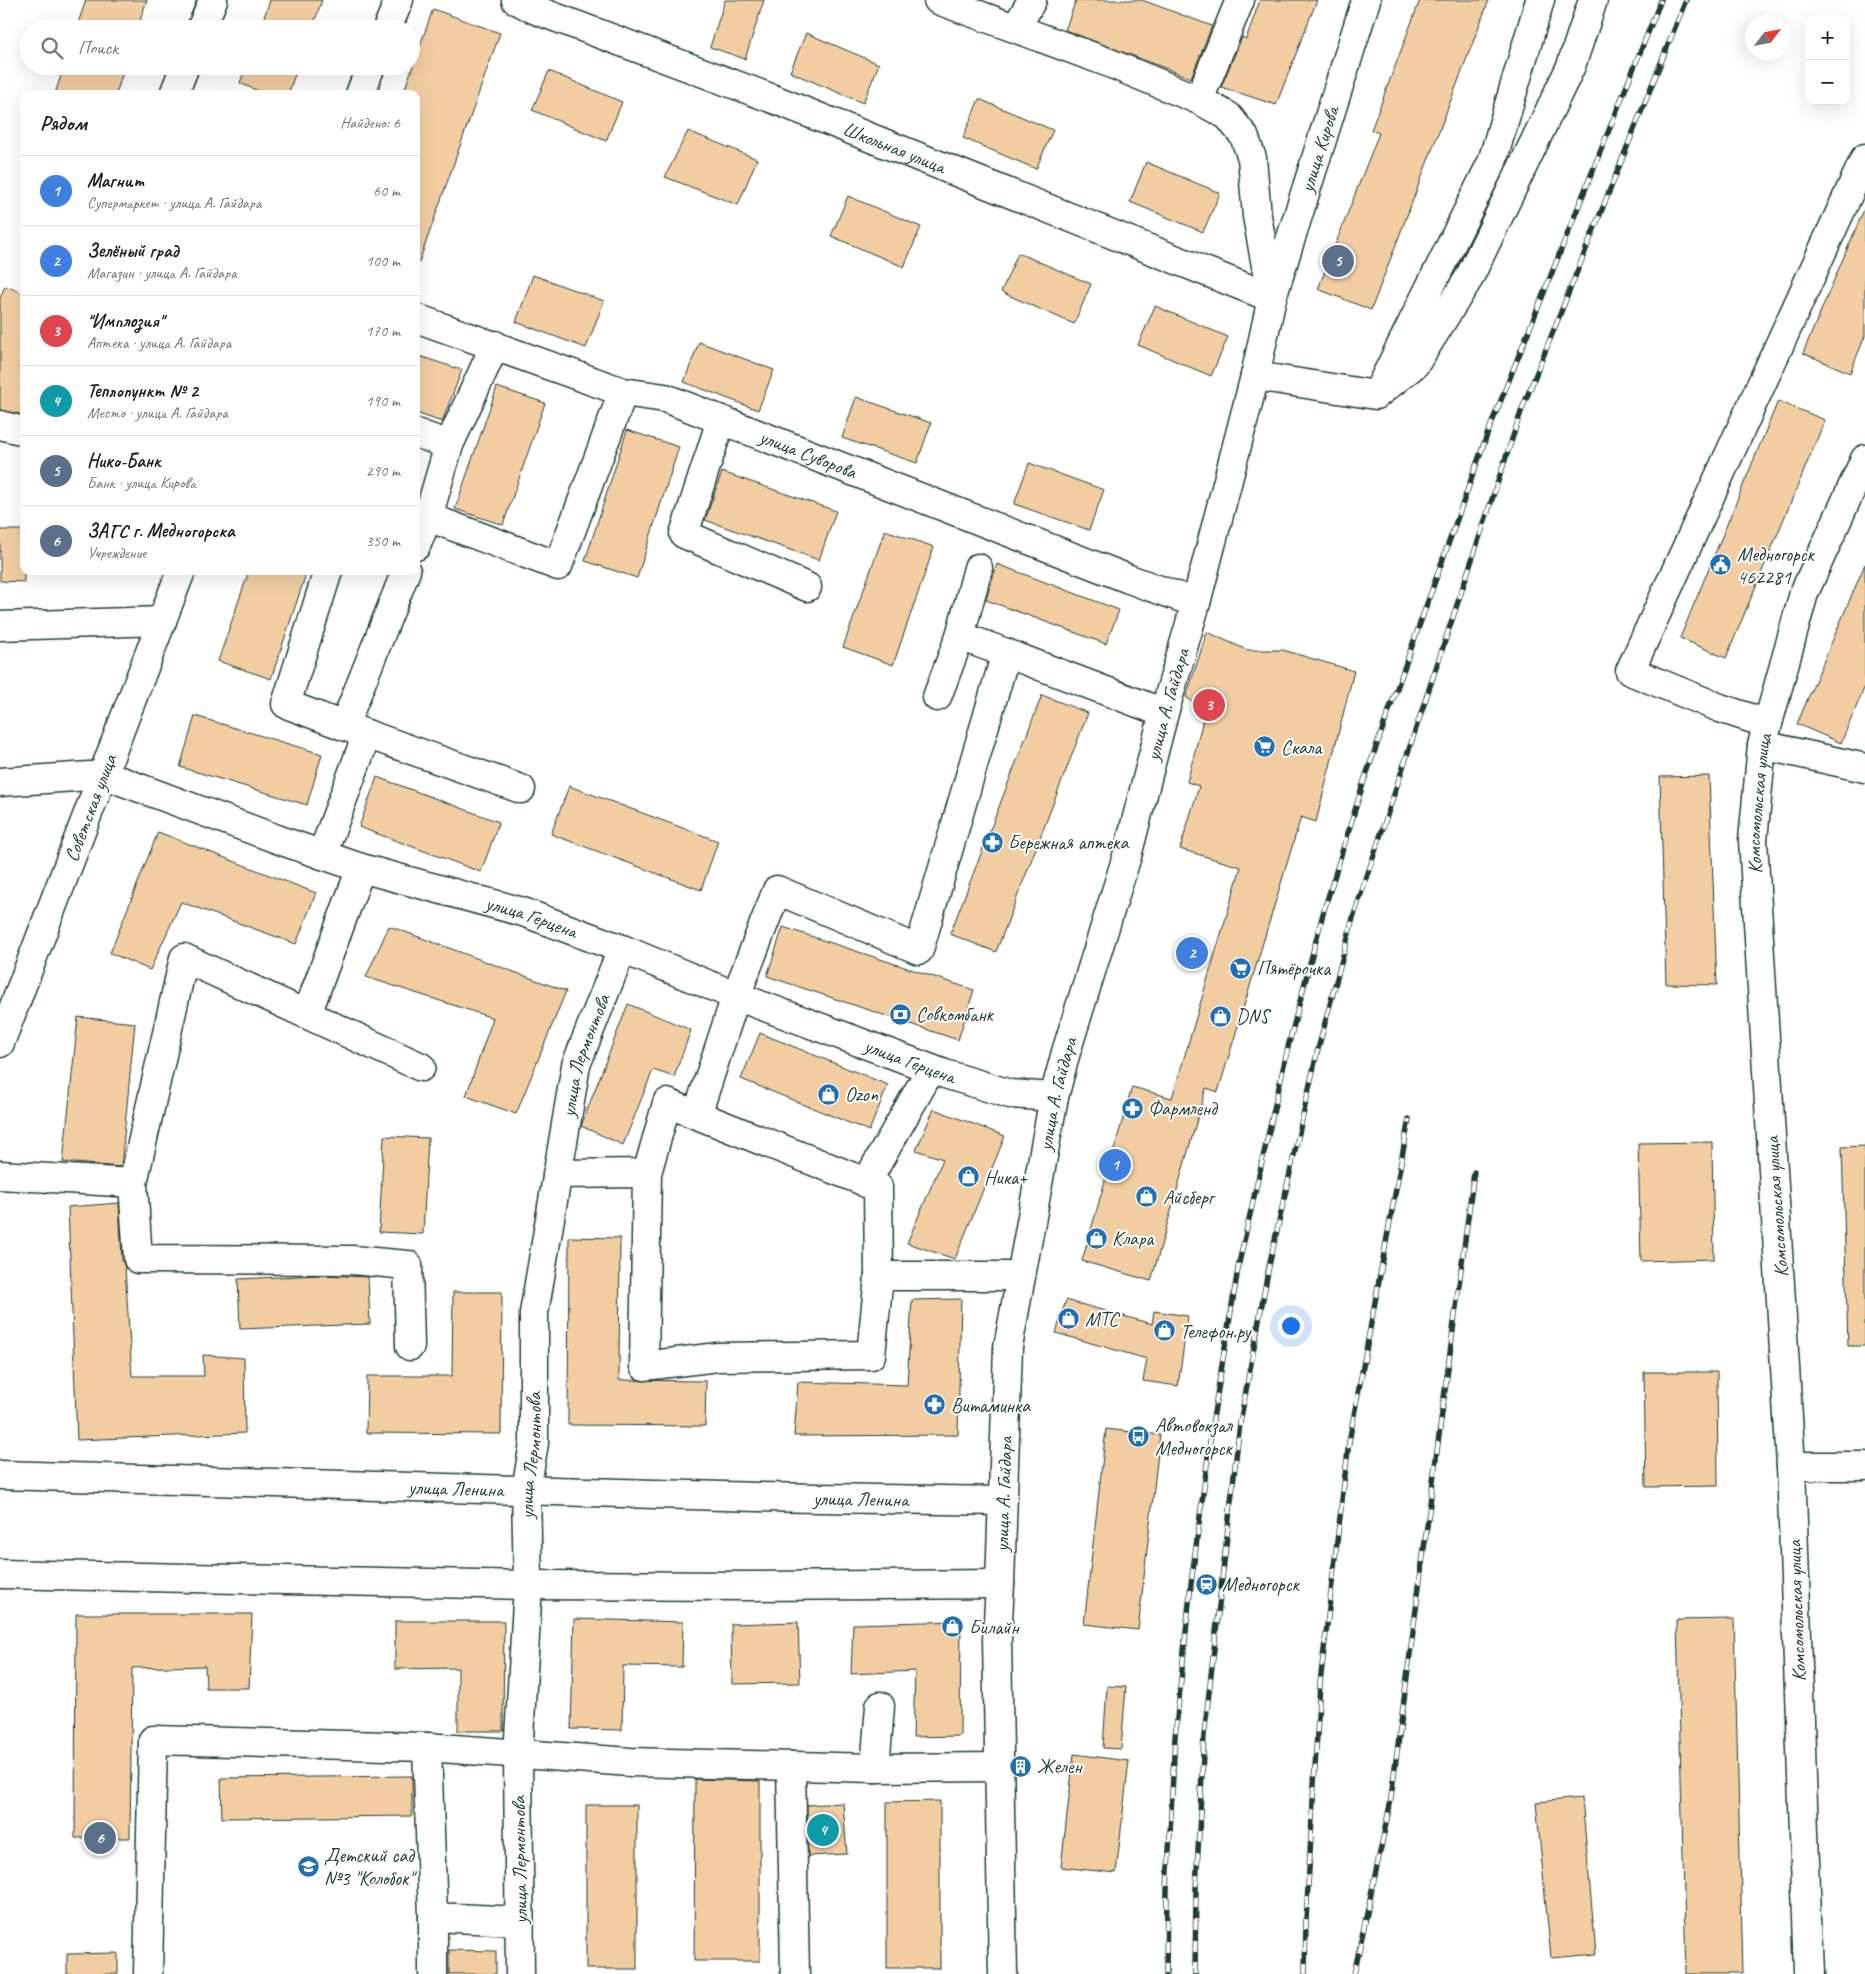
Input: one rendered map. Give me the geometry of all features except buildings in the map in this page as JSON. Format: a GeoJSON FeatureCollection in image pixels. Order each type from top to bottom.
{"type":"FeatureCollection","features":[{"type":"Feature","properties":{"kind":"street"},"geometry":{"type":"LineString","coordinates":[[205,20],[213,0]]}},
{"type":"Feature","properties":{"kind":"street"},"geometry":{"type":"LineString","coordinates":[[391,20],[399,0]]}},
{"type":"Feature","properties":{"kind":"street"},"geometry":{"type":"LineString","coordinates":[[938,0],[1107,62],[1200,100],[1228,116],[1244,136],[1252,158],[1257,216],[1272,298]]}},
{"type":"Feature","properties":{"kind":"street"},"geometry":{"type":"LineString","coordinates":[[1016,28],[1032,0]]}},
{"type":"Feature","properties":{"kind":"street"},"geometry":{"type":"LineString","coordinates":[[1200,100],[1240,0]]}},
{"type":"Feature","properties":{"kind":"street","name":"улица Кирова"},"geometry":{"type":"LineString","coordinates":[[1272,298],[1366,0]]}},
{"type":"Feature","properties":{"kind":"street"},"geometry":{"type":"LineString","coordinates":[[1376,395],[1492,162],[1540,0]]}},
{"type":"Feature","properties":{"kind":"street"},"geometry":{"type":"LineString","coordinates":[[1255,376],[1376,395],[1415,364],[1469,278],[1571,66],[1593,0]]}},
{"type":"Feature","properties":{"kind":"street","name":"Школьная улица"},"geometry":{"type":"LineString","coordinates":[[531,3],[1272,298]]}},
{"type":"Feature","properties":{"kind":"street"},"geometry":{"type":"LineString","coordinates":[[176,90],[181,75]]}},
{"type":"Feature","properties":{"kind":"street"},"geometry":{"type":"LineString","coordinates":[[362,90],[367,75]]}},
{"type":"Feature","properties":{"kind":"street"},"geometry":{"type":"LineString","coordinates":[[1865,158],[1630,671],[1720,708],[1765,734],[1865,768]]}},
{"type":"Feature","properties":{"kind":"street","name":"улица А. Гайдара"},"geometry":{"type":"LineString","coordinates":[[1003,1974],[997,1639],[1008,1347],[1054,1098],[1066,1052],[1127,856],[1164,713],[1196,603],[1255,376],[1272,298]]}},
{"type":"Feature","properties":{"kind":"street","name":"улица Суворова"},"geometry":{"type":"LineString","coordinates":[[420,320],[622,392],[665,398],[1129,579],[1196,603]]}},
{"type":"Feature","properties":{"kind":"street"},"geometry":{"type":"LineString","coordinates":[[420,536],[428,517],[449,445],[495,345]]}},
{"type":"Feature","properties":{"kind":"street"},"geometry":{"type":"LineString","coordinates":[[428,517],[558,566],[622,392]]}},
{"type":"Feature","properties":{"kind":"street"},"geometry":{"type":"LineString","coordinates":[[721,420],[684,534],[807,587]]}},
{"type":"Feature","properties":{"kind":"street"},"geometry":{"type":"LineString","coordinates":[[0,425],[20,430]]}},
{"type":"Feature","properties":{"kind":"street"},"geometry":{"type":"LineString","coordinates":[[420,434],[449,445]]}},
{"type":"Feature","properties":{"kind":"street","name":"Комсомольская улица"},"geometry":{"type":"LineString","coordinates":[[1808,1974],[1791,1466],[1753,840],[1765,734],[1804,593],[1858,492],[1865,459]]}},
{"type":"Feature","properties":{"kind":"street"},"geometry":{"type":"LineString","coordinates":[[938,697],[960,636],[978,568]]}},
{"type":"Feature","properties":{"kind":"street","name":"Советская улица"},"geometry":{"type":"LineString","coordinates":[[0,1043],[105,775],[179,575]]}},
{"type":"Feature","properties":{"kind":"street"},"geometry":{"type":"LineString","coordinates":[[327,575],[286,704],[521,789]]}},
{"type":"Feature","properties":{"kind":"street"},"geometry":{"type":"LineString","coordinates":[[322,855],[356,730],[405,575]]}},
{"type":"Feature","properties":{"kind":"street"},"geometry":{"type":"LineString","coordinates":[[0,626],[162,621]]}},
{"type":"Feature","properties":{"kind":"street"},"geometry":{"type":"LineString","coordinates":[[960,636],[1164,713]]}},
{"type":"Feature","properties":{"kind":"street"},"geometry":{"type":"LineString","coordinates":[[697,1115],[736,996],[777,890],[919,950],[1006,653]]}},
{"type":"Feature","properties":{"kind":"street","name":"улица Герцена"},"geometry":{"type":"LineString","coordinates":[[0,782],[105,775],[361,868],[523,912],[622,948],[736,996],[931,1069],[1010,1094],[1054,1098]]}},
{"type":"Feature","properties":{"kind":"street"},"geometry":{"type":"LineString","coordinates":[[307,1014],[361,868]]}},
{"type":"Feature","properties":{"kind":"street","name":"улица Лермонтова"},"geometry":{"type":"LineString","coordinates":[[520,1974],[518,1755],[528,1585],[526,1490],[534,1443],[534,1313],[576,1064],[622,948]]}},
{"type":"Feature","properties":{"kind":"street"},"geometry":{"type":"LineString","coordinates":[[410,1346],[408,1265],[352,1260],[138,1259],[133,1183],[184,958],[421,1067]]}},
{"type":"Feature","properties":{"kind":"street"},"geometry":{"type":"LineString","coordinates":[[866,1183],[931,1069]]}},
{"type":"Feature","properties":{"kind":"street"},"geometry":{"type":"LineString","coordinates":[[667,1103],[878,1188],[879,1276],[871,1355],[718,1357],[644,1366],[647,1173],[667,1103]]}},
{"type":"Feature","properties":{"kind":"street"},"geometry":{"type":"LineString","coordinates":[[557,1174],[647,1173]]}},
{"type":"Feature","properties":{"kind":"street"},"geometry":{"type":"LineString","coordinates":[[0,1174],[133,1183]]}},
{"type":"Feature","properties":{"kind":"street"},"geometry":{"type":"LineString","coordinates":[[879,1276],[1021,1276]]}},
{"type":"Feature","properties":{"kind":"street"},"geometry":{"type":"LineString","coordinates":[[1791,1466],[1865,1466]]}},
{"type":"Feature","properties":{"kind":"street","name":"улица Ленина"},"geometry":{"type":"LineString","coordinates":[[0,1475],[758,1497],[1002,1501]]}},
{"type":"Feature","properties":{"kind":"street"},"geometry":{"type":"LineString","coordinates":[[0,1574],[528,1585],[1000,1584]]}},
{"type":"Feature","properties":{"kind":"street"},"geometry":{"type":"LineString","coordinates":[[875,1768],[880,1706]]}},
{"type":"Feature","properties":{"kind":"street"},"geometry":{"type":"LineString","coordinates":[[148,1974],[154,1740],[426,1747],[630,1762],[875,1768],[999,1767]]}},
{"type":"Feature","properties":{"kind":"street"},"geometry":{"type":"LineString","coordinates":[[426,1747],[433,1974]]}},
{"type":"Feature","properties":{"kind":"street"},"geometry":{"type":"LineString","coordinates":[[791,1766],[795,1974]]}},
{"type":"Feature","properties":{"kind":"street"},"geometry":{"type":"LineString","coordinates":[[432,1917],[519,1922]]}},
{"type":"Feature","properties":{"kind":"railway"},"geometry":{"type":"LineString","coordinates":[[1166,1974],[1167,1890],[1175,1737],[1191,1584],[1213,1419],[1239,1263],[1289,1043],[1324,910],[1364,781],[1487,435],[1661,0]]}},
{"type":"Feature","properties":{"kind":"railway"},"geometry":{"type":"LineString","coordinates":[[1195,1974],[1196,1889],[1204,1736],[1240,1423],[1269,1266],[1317,1053],[1353,918],[1522,409],[1686,0]]}},
{"type":"Feature","properties":{"kind":"railway"},"geometry":{"type":"LineString","coordinates":[[1305,1974],[1306,1920],[1320,1683],[1349,1442],[1409,1119]]}},
{"type":"Feature","properties":{"kind":"railway"},"geometry":{"type":"LineString","coordinates":[[1354,1974],[1390,1805],[1474,1172]]}},
{"type":"Feature","properties":{"kind":"place","name":"Нико-Банк"},"geometry":{"type":"Point","coordinates":[1338,261]}},
{"type":"Feature","properties":{"kind":"place","name":"Медногорск 462281"},"geometry":{"type":"Point","coordinates":[1721,565]}},
{"type":"Feature","properties":{"kind":"place","name":"\"Имплозия\""},"geometry":{"type":"Point","coordinates":[1209,705]}},
{"type":"Feature","properties":{"kind":"place","name":"Скала"},"geometry":{"type":"Point","coordinates":[1265,747]}},
{"type":"Feature","properties":{"kind":"place","name":"Бережная аптека"},"geometry":{"type":"Point","coordinates":[992,842]}},
{"type":"Feature","properties":{"kind":"place","name":"Зелёный град"},"geometry":{"type":"Point","coordinates":[1192,953]}},
{"type":"Feature","properties":{"kind":"place","name":"Пятёрочка"},"geometry":{"type":"Point","coordinates":[1241,968]}},
{"type":"Feature","properties":{"kind":"place","name":"Совкомбанк"},"geometry":{"type":"Point","coordinates":[900,1014]}},
{"type":"Feature","properties":{"kind":"place","name":"DNS"},"geometry":{"type":"Point","coordinates":[1220,1016]}},
{"type":"Feature","properties":{"kind":"place","name":"Ozon"},"geometry":{"type":"Point","coordinates":[829,1094]}},
{"type":"Feature","properties":{"kind":"place","name":"Фармленд"},"geometry":{"type":"Point","coordinates":[1132,1108]}},
{"type":"Feature","properties":{"kind":"place","name":"Магнит"},"geometry":{"type":"Point","coordinates":[1115,1165]}},
{"type":"Feature","properties":{"kind":"place","name":"Ника+"},"geometry":{"type":"Point","coordinates":[968,1177]}},
{"type":"Feature","properties":{"kind":"place","name":"Айсберг"},"geometry":{"type":"Point","coordinates":[1147,1197]}},
{"type":"Feature","properties":{"kind":"place","name":"Клара"},"geometry":{"type":"Point","coordinates":[1096,1238]}},
{"type":"Feature","properties":{"kind":"place","name":"МТС"},"geometry":{"type":"Point","coordinates":[1069,1319]}},
{"type":"Feature","properties":{"kind":"place","name":"Телефон.ру"},"geometry":{"type":"Point","coordinates":[1164,1331]}},
{"type":"Feature","properties":{"kind":"place","name":"Витаминка"},"geometry":{"type":"Point","coordinates":[935,1405]}},
{"type":"Feature","properties":{"kind":"place","name":"Автовокзал Медногорск"},"geometry":{"type":"Point","coordinates":[1139,1437]}},
{"type":"Feature","properties":{"kind":"place","name":"Медногорск"},"geometry":{"type":"Point","coordinates":[1206,1584]}},
{"type":"Feature","properties":{"kind":"place","name":"Билайн"},"geometry":{"type":"Point","coordinates":[953,1627]}},
{"type":"Feature","properties":{"kind":"place","name":"Желен"},"geometry":{"type":"Point","coordinates":[1021,1766]}},
{"type":"Feature","properties":{"kind":"place","name":"Теплопункт № 2"},"geometry":{"type":"Point","coordinates":[823,1830]}},
{"type":"Feature","properties":{"kind":"place","name":"ЗАГС г. Медногорска"},"geometry":{"type":"Point","coordinates":[100,1838]}},
{"type":"Feature","properties":{"kind":"place","name":"Детский сад №3 \"Колобок\""},"geometry":{"type":"Point","coordinates":[308,1867]}}]}
